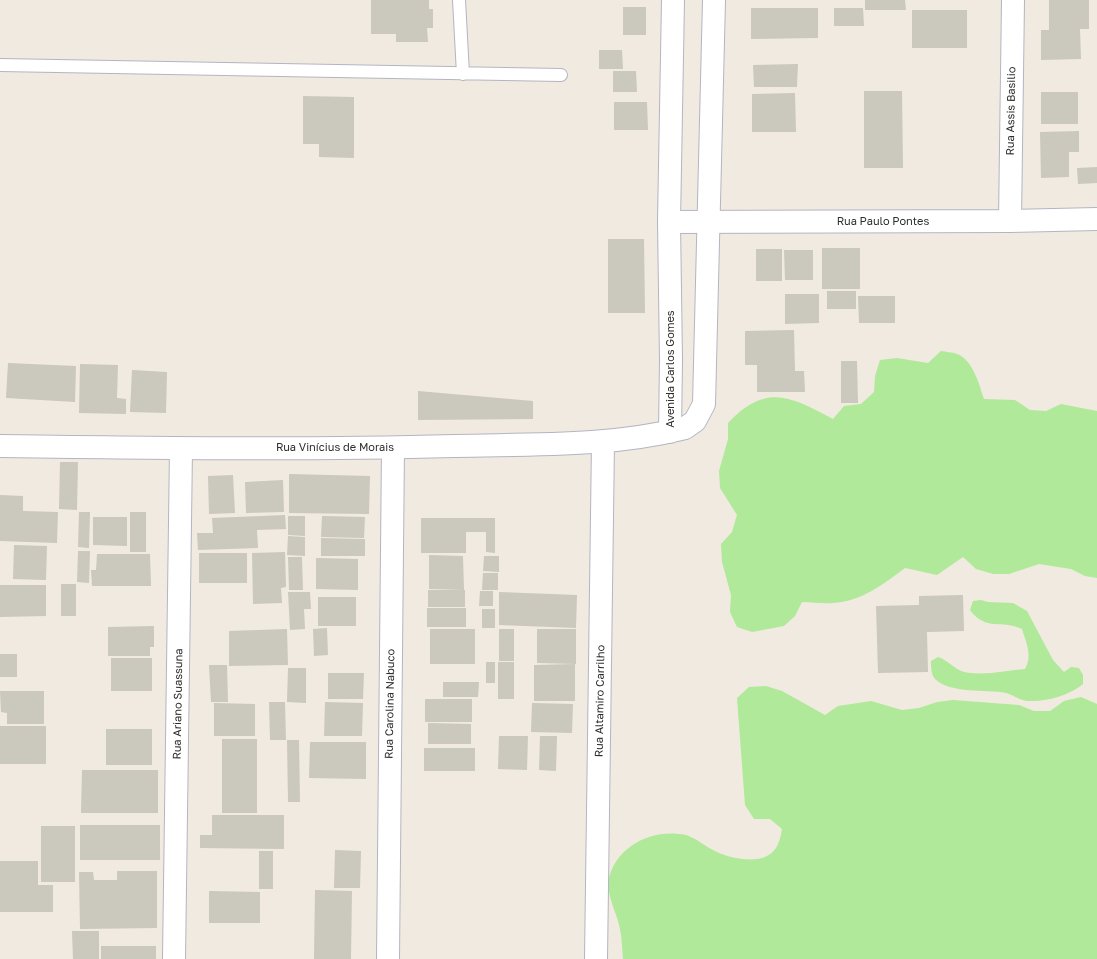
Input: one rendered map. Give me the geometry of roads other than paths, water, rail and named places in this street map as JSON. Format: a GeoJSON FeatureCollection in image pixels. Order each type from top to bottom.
{"type":"FeatureCollection","features":[{"type":"Feature","properties":{"kind":"street","name":"Avenida Carlos Gomes"},"geometry":{"type":"LineString","coordinates":[[673,0],[669,222],[671,360],[670,432],[685,428],[695,420],[704,404],[714,0]]}},
{"type":"Feature","properties":{"kind":"street","name":"Rua Assis Basilio"},"geometry":{"type":"LineString","coordinates":[[1010,222],[1012,0]]}},
{"type":"Feature","properties":{"kind":"street","name":"Rua Paulo Pontes"},"geometry":{"type":"LineString","coordinates":[[669,222],[1010,222],[1097,219]]}},
{"type":"Feature","properties":{"kind":"street"},"geometry":{"type":"LineString","coordinates":[[671,360],[706,360]]}},
{"type":"Feature","properties":{"kind":"street","name":"Rua Vinícius de Morais"},"geometry":{"type":"LineString","coordinates":[[0,446],[181,449],[393,448],[603,442],[670,432]]}},
{"type":"Feature","properties":{"kind":"street","name":"Rua Altamiro Carrilho"},"geometry":{"type":"LineString","coordinates":[[596,959],[603,442]]}},
{"type":"Feature","properties":{"kind":"street","name":"Rua Carolina Nabuco"},"geometry":{"type":"LineString","coordinates":[[388,959],[393,448]]}},
{"type":"Feature","properties":{"kind":"street","name":"Rua Ariano Suassuna"},"geometry":{"type":"LineString","coordinates":[[174,959],[181,449]]}},
{"type":"Feature","properties":{"kind":"lane"},"geometry":{"type":"LineString","coordinates":[[459,0],[463,74]]}},
{"type":"Feature","properties":{"kind":"lane"},"geometry":{"type":"LineString","coordinates":[[0,65],[561,75]]}}]}
